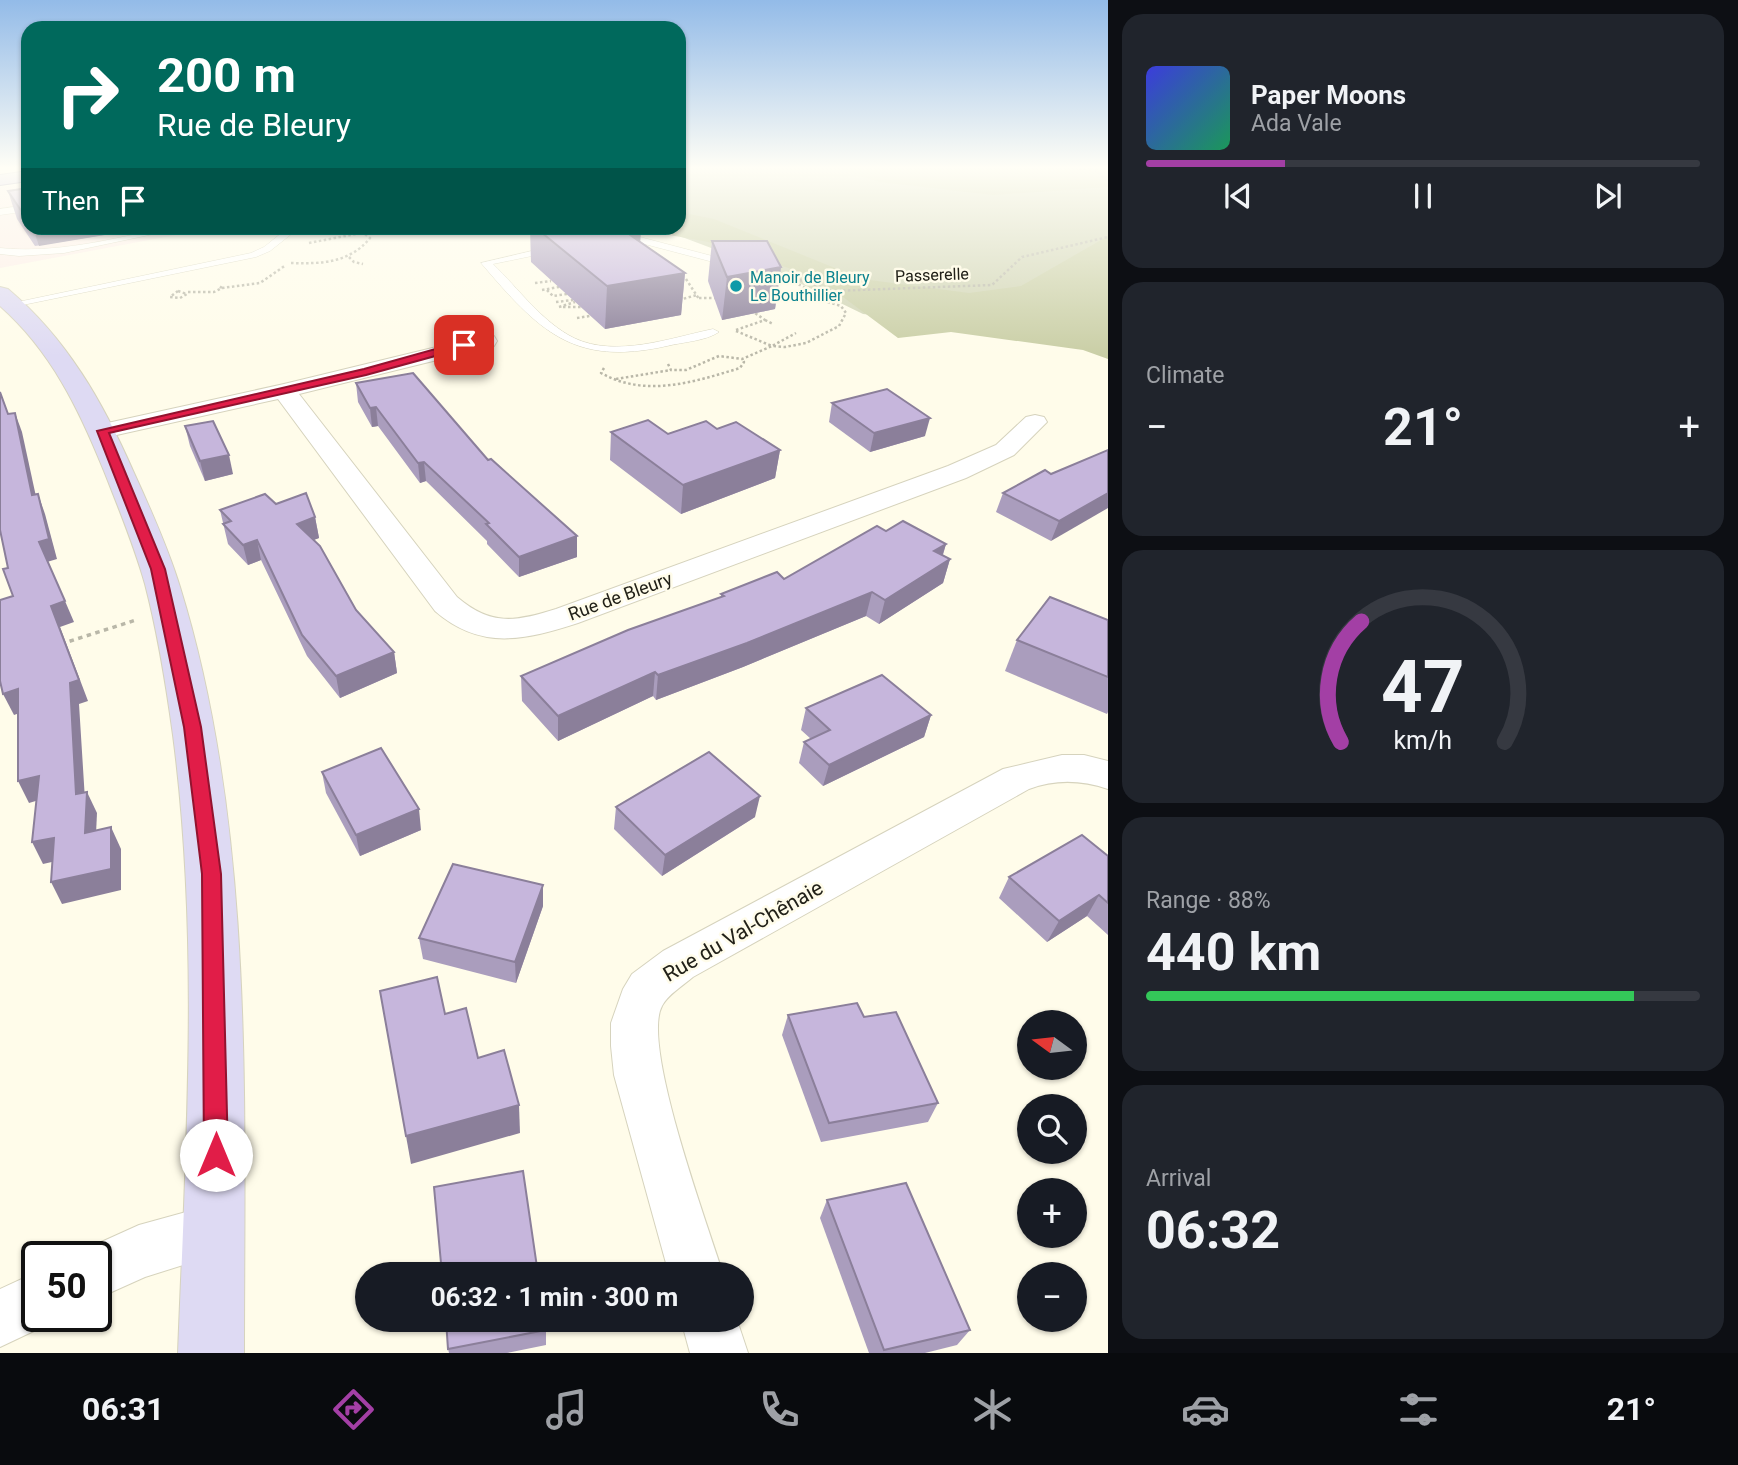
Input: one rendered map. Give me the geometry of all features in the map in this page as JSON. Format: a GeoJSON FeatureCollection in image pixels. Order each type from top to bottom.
{"type":"FeatureCollection","features":[{"type":"Feature","properties":{"kind":"main road"},"geometry":{"type":"LineString","coordinates":[[7,299],[32,322],[61,357],[103,431],[145,534],[163,588],[183,676],[203,799],[213,908],[216,1113],[211,1353]]}},
{"type":"Feature","properties":{"kind":"street"},"geometry":{"type":"LineString","coordinates":[[103,431],[284,391],[486,341]]}},
{"type":"Feature","properties":{"kind":"street","name":"Rue de Bleury"},"geometry":{"type":"LineString","coordinates":[[284,391],[446,604],[467,621],[510,630],[567,616],[957,472],[1005,450],[1035,422]]}},
{"type":"Feature","properties":{"kind":"street","name":"Rue du Val-Chênaie"},"geometry":{"type":"LineString","coordinates":[[693,1262],[638,1074],[634,1023],[639,1003],[649,988],[678,964],[1016,779],[1055,767],[1075,767],[1108,775]]}},
{"type":"Feature","properties":{"kind":"street"},"geometry":{"type":"LineString","coordinates":[[112,1265],[139,1252],[215,1230]]}},
{"type":"Feature","properties":{"kind":"street"},"geometry":{"type":"LineString","coordinates":[[0,1319],[21,1308]]}},
{"type":"Feature","properties":{"kind":"street"},"geometry":{"type":"LineString","coordinates":[[713,1332],[719,1353]]}},
{"type":"Feature","properties":{"kind":"lane"},"geometry":{"type":"LineString","coordinates":[[0,251],[21,254],[45,252],[138,235]]}},
{"type":"Feature","properties":{"kind":"lane"},"geometry":{"type":"LineString","coordinates":[[7,299],[253,255],[274,247],[283,235]]}},
{"type":"Feature","properties":{"kind":"lane"},"geometry":{"type":"LineString","coordinates":[[609,235],[739,267]]}},
{"type":"Feature","properties":{"kind":"lane"},"geometry":{"type":"LineString","coordinates":[[562,247],[486,263],[561,334],[576,342],[629,349],[719,333]]}},
{"type":"Feature","properties":{"kind":"path"},"geometry":{"type":"LineString","coordinates":[[307,244],[350,235]]}},
{"type":"Feature","properties":{"kind":"path"},"geometry":{"type":"LineString","coordinates":[[291,263],[321,263],[349,257],[369,240],[368,235]]}},
{"type":"Feature","properties":{"kind":"path","name":"Passerelle"},"geometry":{"type":"LineString","coordinates":[[1013,259],[1108,237]]}},
{"type":"Feature","properties":{"kind":"path","name":"Passerelle"},"geometry":{"type":"LineString","coordinates":[[991,286],[1026,253]]}},
{"type":"Feature","properties":{"kind":"path"},"geometry":{"type":"LineString","coordinates":[[349,257],[354,262],[363,264]]}},
{"type":"Feature","properties":{"kind":"path"},"geometry":{"type":"LineString","coordinates":[[222,288],[260,283],[286,265]]}},
{"type":"Feature","properties":{"kind":"path"},"geometry":{"type":"LineString","coordinates":[[736,330],[772,346],[798,345],[839,326],[846,313],[845,309],[810,296],[799,284],[767,272]]}},
{"type":"Feature","properties":{"kind":"path"},"geometry":{"type":"LineString","coordinates":[[680,275],[699,297]]}},
{"type":"Feature","properties":{"kind":"path"},"geometry":{"type":"LineString","coordinates":[[538,283],[551,281]]}},
{"type":"Feature","properties":{"kind":"path","name":"Passerelle"},"geometry":{"type":"LineString","coordinates":[[824,300],[832,291],[1002,284]]}},
{"type":"Feature","properties":{"kind":"path"},"geometry":{"type":"LineString","coordinates":[[546,289],[559,287]]}},
{"type":"Feature","properties":{"kind":"path"},"geometry":{"type":"LineString","coordinates":[[553,296],[567,294]]}},
{"type":"Feature","properties":{"kind":"path"},"geometry":{"type":"LineString","coordinates":[[680,300],[678,299],[699,297],[724,299]]}},
{"type":"Feature","properties":{"kind":"path"},"geometry":{"type":"LineString","coordinates":[[561,301],[574,301],[563,307],[581,307]]}},
{"type":"Feature","properties":{"kind":"path"},"geometry":{"type":"LineString","coordinates":[[748,308],[773,324]]}},
{"type":"Feature","properties":{"kind":"path"},"geometry":{"type":"LineString","coordinates":[[582,317],[590,316]]}},
{"type":"Feature","properties":{"kind":"path"},"geometry":{"type":"LineString","coordinates":[[719,333],[765,320]]}},
{"type":"Feature","properties":{"kind":"path"},"geometry":{"type":"LineString","coordinates":[[616,379],[686,370],[719,356],[742,359],[796,333]]}},
{"type":"Feature","properties":{"kind":"path"},"geometry":{"type":"LineString","coordinates":[[757,340],[764,336]]}},
{"type":"Feature","properties":{"kind":"path"},"geometry":{"type":"LineString","coordinates":[[664,359],[671,370]]}},
{"type":"Feature","properties":{"kind":"path"},"geometry":{"type":"LineString","coordinates":[[601,373],[639,387],[679,386],[740,368],[744,362],[742,359]]}},
{"type":"Feature","properties":{"kind":"path"},"geometry":{"type":"LineString","coordinates":[[49,648],[147,616]]}},
{"type":"Feature","properties":{"kind":"shaded area"},"geometry":{"type":"Polygon","coordinates":[[[0,231],[21,231],[21,235],[176,235],[0,268],[0,231]]]}},
{"type":"Feature","properties":{"kind":"green space"},"geometry":{"type":"Polygon","coordinates":[[[686,231],[1108,231],[1108,344],[1033,332],[863,314],[783,275],[682,237],[686,235],[686,231]]]}},
{"type":"Feature","properties":{"kind":"green space"},"geometry":{"type":"Polygon","coordinates":[[[686,231],[744,231],[862,279],[969,293],[1021,286],[1108,236],[1108,359],[1083,350],[951,332],[898,338],[823,282],[807,274],[708,242],[670,235],[686,235],[686,231]]]}},
{"type":"Feature","properties":{"kind":"building"},"geometry":{"type":"Polygon","coordinates":[[[545,235],[630,235],[685,273],[607,286],[545,235]]]}},
{"type":"Feature","properties":{"kind":"building"},"geometry":{"type":"Polygon","coordinates":[[[712,241],[767,241],[781,267],[727,277],[712,241]]]}},
{"type":"Feature","properties":{"kind":"building"},"geometry":{"type":"Polygon","coordinates":[[[413,373],[488,460],[491,459],[577,536],[519,557],[486,524],[489,523],[424,462],[418,463],[376,407],[370,408],[356,383],[413,373]]]}},
{"type":"Feature","properties":{"kind":"building"},"geometry":{"type":"Polygon","coordinates":[[[887,389],[930,418],[874,433],[832,403],[887,389]]]}},
{"type":"Feature","properties":{"kind":"building"},"geometry":{"type":"Polygon","coordinates":[[[0,392],[8,414],[15,413],[32,495],[38,494],[49,539],[39,542],[65,601],[51,606],[79,680],[70,683],[76,794],[87,792],[85,833],[111,827],[111,869],[51,882],[54,838],[32,842],[39,776],[18,781],[18,689],[3,694],[0,681],[0,600],[13,596],[3,569],[8,568],[0,530],[0,392]]]}},
{"type":"Feature","properties":{"kind":"building"},"geometry":{"type":"Polygon","coordinates":[[[648,420],[668,434],[706,421],[717,429],[736,422],[780,450],[683,485],[611,432],[648,420]]]}},
{"type":"Feature","properties":{"kind":"building"},"geometry":{"type":"Polygon","coordinates":[[[213,421],[229,455],[200,461],[185,426],[213,421]]]}},
{"type":"Feature","properties":{"kind":"building"},"geometry":{"type":"Polygon","coordinates":[[[1108,450],[1108,493],[1059,521],[1003,493],[1045,470],[1051,474],[1108,450]]]}},
{"type":"Feature","properties":{"kind":"building"},"geometry":{"type":"Polygon","coordinates":[[[306,493],[315,517],[297,524],[320,546],[356,610],[394,652],[336,676],[302,635],[257,540],[243,545],[223,524],[231,521],[220,510],[265,494],[276,504],[306,493]]]}},
{"type":"Feature","properties":{"kind":"building"},"geometry":{"type":"Polygon","coordinates":[[[903,521],[946,544],[934,551],[950,559],[885,600],[872,592],[747,643],[658,675],[655,672],[558,716],[521,676],[628,630],[724,596],[721,594],[777,572],[784,579],[877,526],[886,531],[903,521]]]}},
{"type":"Feature","properties":{"kind":"building"},"geometry":{"type":"Polygon","coordinates":[[[1050,597],[1108,620],[1108,677],[1017,640],[1050,597]]]}},
{"type":"Feature","properties":{"kind":"building"},"geometry":{"type":"Polygon","coordinates":[[[882,675],[931,715],[829,765],[804,742],[830,730],[806,708],[882,675]]]}},
{"type":"Feature","properties":{"kind":"building"},"geometry":{"type":"Polygon","coordinates":[[[381,748],[419,809],[356,835],[322,772],[381,748]]]}},
{"type":"Feature","properties":{"kind":"building"},"geometry":{"type":"Polygon","coordinates":[[[709,752],[760,796],[665,855],[616,807],[709,752]]]}},
{"type":"Feature","properties":{"kind":"building"},"geometry":{"type":"Polygon","coordinates":[[[1082,835],[1108,856],[1108,903],[1099,895],[1059,921],[1009,877],[1082,835]]]}},
{"type":"Feature","properties":{"kind":"building"},"geometry":{"type":"Polygon","coordinates":[[[453,864],[543,885],[515,962],[419,938],[453,864]]]}},
{"type":"Feature","properties":{"kind":"building"},"geometry":{"type":"Polygon","coordinates":[[[437,977],[445,1014],[466,1008],[478,1058],[504,1050],[519,1105],[406,1136],[380,991],[437,977]]]}},
{"type":"Feature","properties":{"kind":"building"},"geometry":{"type":"Polygon","coordinates":[[[857,1003],[864,1017],[896,1012],[938,1103],[829,1123],[788,1015],[857,1003]]]}},
{"type":"Feature","properties":{"kind":"building"},"geometry":{"type":"Polygon","coordinates":[[[523,1171],[536,1262],[441,1262],[434,1187],[523,1171]]]}},
{"type":"Feature","properties":{"kind":"building"},"geometry":{"type":"Polygon","coordinates":[[[906,1183],[970,1330],[884,1350],[827,1200],[906,1183]]]}},
{"type":"Feature","properties":{"kind":"building"},"geometry":{"type":"Polygon","coordinates":[[[447,1332],[536,1332],[448,1349],[447,1332]]]}},
{"type":"Feature","properties":{"kind":"place","name":"Manoir de Bleury Le Bouthillier"},"geometry":{"type":"Point","coordinates":[736,286]}},
{"type":"Feature","properties":{"kind":"route"},"geometry":{"type":"LineString","coordinates":[[216,1155],[211,874],[192,727],[158,569],[103,431],[366,372],[464,345]]}}]}
